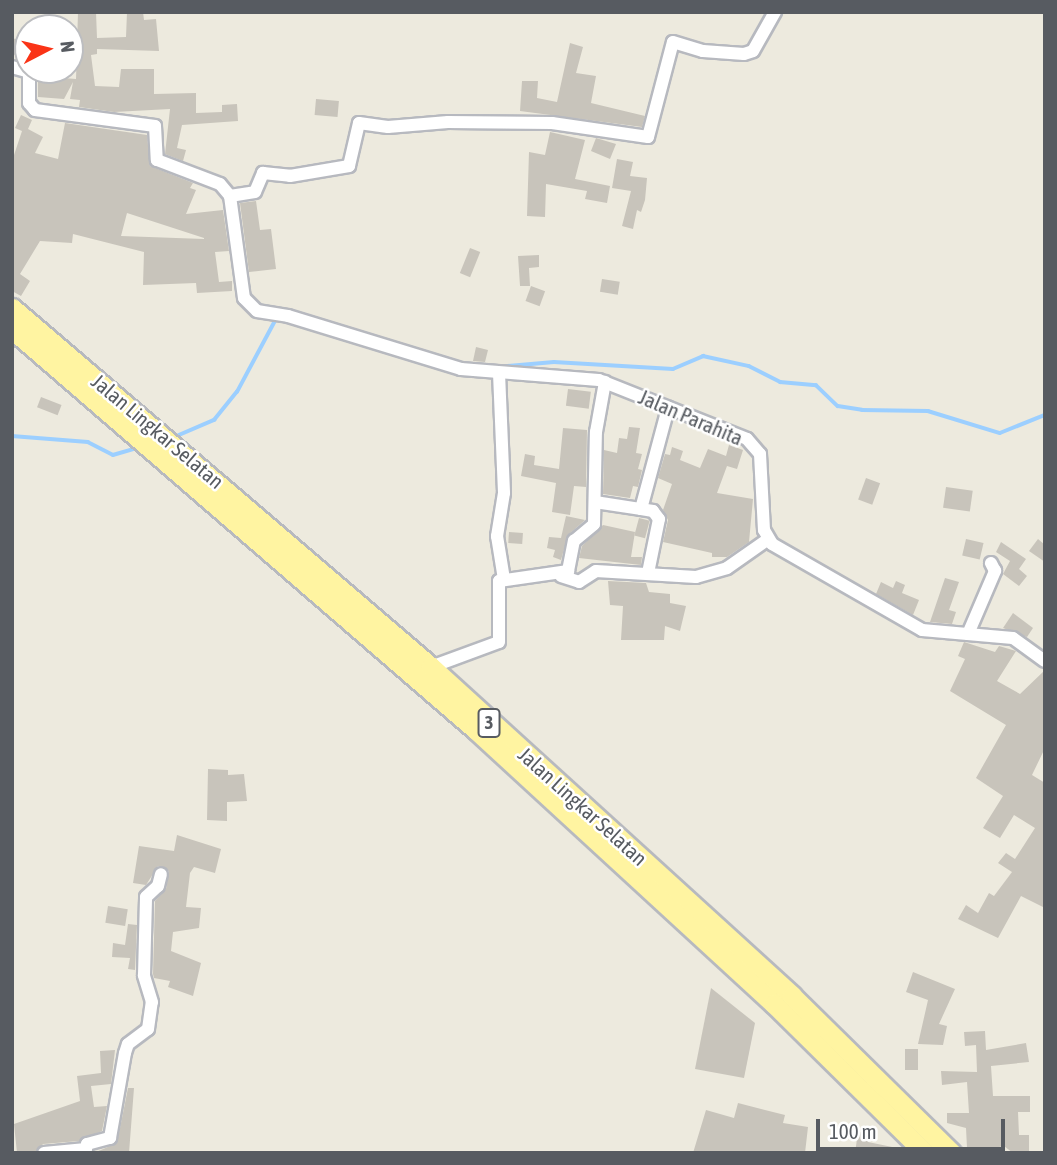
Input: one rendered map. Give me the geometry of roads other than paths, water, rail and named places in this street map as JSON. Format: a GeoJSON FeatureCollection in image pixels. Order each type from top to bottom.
{"type":"FeatureCollection","features":[{"type":"Feature","properties":{"kind":"main road","name":"Jalan Lingkar Selatan"},"geometry":{"type":"LineString","coordinates":[[12,308],[783,988],[952,1153]]}},
{"type":"Feature","properties":{"kind":"main road","name":"Jalan Lingkar Selatan"},"geometry":{"type":"LineString","coordinates":[[12,329],[425,674],[774,1004],[925,1153]]}},
{"type":"Feature","properties":{"kind":"street"},"geometry":{"type":"LineString","coordinates":[[12,67],[29,72],[29,103],[35,110],[155,126],[157,160],[220,184],[230,196],[256,192],[263,173],[290,176],[349,166],[353,131],[359,123],[388,127],[476,121],[552,123],[648,137],[673,43],[703,51],[744,54],[753,51],[775,12]]}},
{"type":"Feature","properties":{"kind":"street","name":"Jalan Parahita"},"geometry":{"type":"LineString","coordinates":[[230,196],[244,298],[257,311],[443,365],[499,373],[582,376],[605,382],[747,439],[758,449],[767,540]]}},
{"type":"Feature","properties":{"kind":"street"},"geometry":{"type":"LineString","coordinates":[[499,373],[503,493],[497,536],[504,579]]}},
{"type":"Feature","properties":{"kind":"street"},"geometry":{"type":"LineString","coordinates":[[561,576],[568,571],[576,538],[592,528],[596,502],[596,432],[605,382]]}},
{"type":"Feature","properties":{"kind":"street"},"geometry":{"type":"LineString","coordinates":[[641,509],[668,408]]}},
{"type":"Feature","properties":{"kind":"street"},"geometry":{"type":"LineString","coordinates":[[596,502],[653,511],[659,519],[648,573]]}},
{"type":"Feature","properties":{"kind":"street"},"geometry":{"type":"LineString","coordinates":[[425,674],[499,642],[498,584],[504,579],[561,576],[579,582],[590,572],[713,573],[767,540],[915,627],[938,634],[1013,638],[1045,662]]}},
{"type":"Feature","properties":{"kind":"street"},"geometry":{"type":"LineString","coordinates":[[968,634],[995,571],[991,563]]}},
{"type":"Feature","properties":{"kind":"street"},"geometry":{"type":"LineString","coordinates":[[44,1153],[86,1149],[87,1144],[110,1138],[128,1044],[148,1029],[152,1002],[144,975],[146,897],[158,886],[161,874]]}},
{"type":"Feature","properties":{"kind":"waterway"},"geometry":{"type":"LineString","coordinates":[[172,438],[214,420],[237,392],[277,317]]}},
{"type":"Feature","properties":{"kind":"waterway"},"geometry":{"type":"LineString","coordinates":[[497,367],[554,362],[673,369],[703,356],[749,366],[780,382],[816,385],[838,406],[862,410],[928,411],[1000,433],[1045,415]]}},
{"type":"Feature","properties":{"kind":"waterway"},"geometry":{"type":"LineString","coordinates":[[12,436],[88,442],[113,455],[138,448]]}}]}
